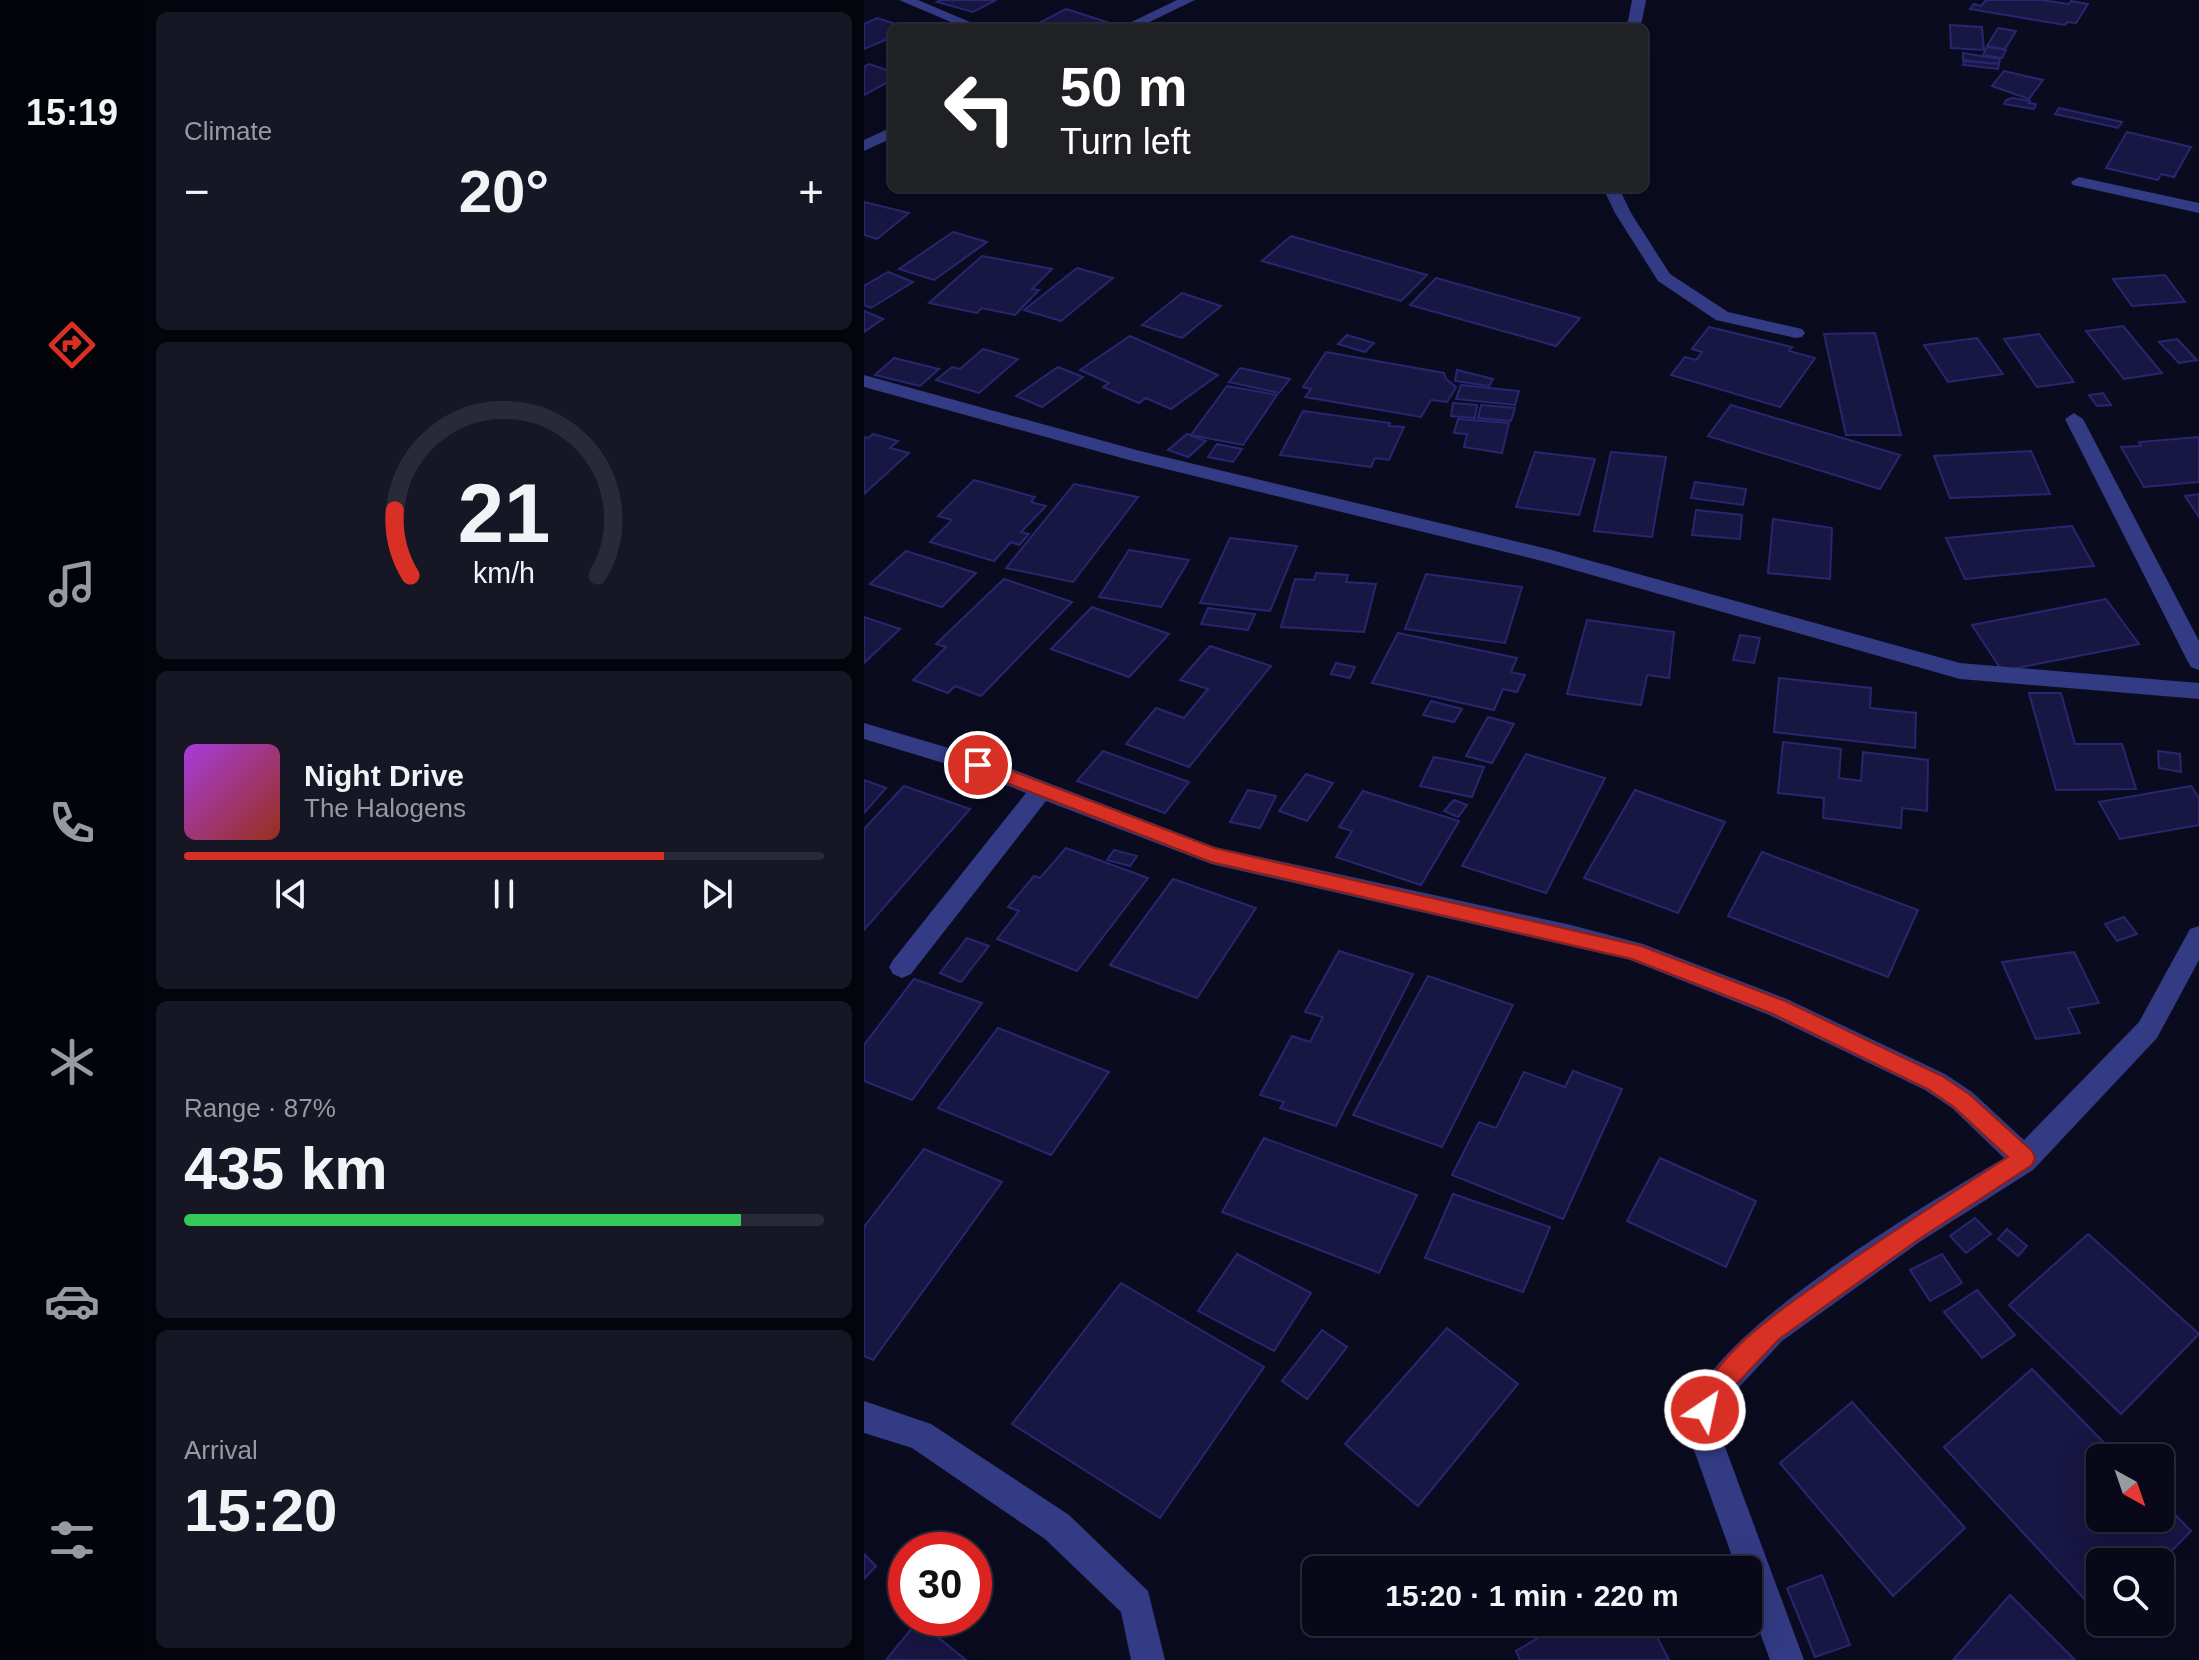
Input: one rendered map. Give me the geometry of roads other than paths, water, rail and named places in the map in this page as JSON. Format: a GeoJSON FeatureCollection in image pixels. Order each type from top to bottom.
{"type":"FeatureCollection","features":[{"type":"Feature","properties":{"kind":"street"},"geometry":{"type":"LineString","coordinates":[[906,0],[967,24]]}},
{"type":"Feature","properties":{"kind":"street"},"geometry":{"type":"LineString","coordinates":[[1135,24],[1188,0]]}},
{"type":"Feature","properties":{"kind":"street"},"geometry":{"type":"LineString","coordinates":[[1633,24],[1639,0]]}},
{"type":"Feature","properties":{"kind":"street"},"geometry":{"type":"LineString","coordinates":[[864,146],[888,134]]}},
{"type":"Feature","properties":{"kind":"street"},"geometry":{"type":"LineString","coordinates":[[2079,182],[2199,208]]}},
{"type":"Feature","properties":{"kind":"street"},"geometry":{"type":"LineString","coordinates":[[1613,192],[1664,277],[1722,316],[1796,333]]}},
{"type":"Feature","properties":{"kind":"street"},"geometry":{"type":"LineString","coordinates":[[864,381],[1136,456],[1548,556],[1946,668],[2199,691]]}},
{"type":"Feature","properties":{"kind":"street"},"geometry":{"type":"LineString","coordinates":[[2074,419],[2199,662]]}},
{"type":"Feature","properties":{"kind":"street"},"geometry":{"type":"LineString","coordinates":[[864,731],[978,765],[1211,855],[1634,951],[1778,1007],[1935,1082],[1962,1100],[2024,1158]]}},
{"type":"Feature","properties":{"kind":"street"},"geometry":{"type":"LineString","coordinates":[[902,967],[1041,790]]}},
{"type":"Feature","properties":{"kind":"street"},"geometry":{"type":"LineString","coordinates":[[1787,1660],[1702,1428],[1706,1407],[1718,1387],[1771,1331],[1898,1240],[2024,1158],[2148,1030],[2199,936]]}},
{"type":"Feature","properties":{"kind":"street"},"geometry":{"type":"LineString","coordinates":[[864,1417],[920,1435],[1057,1527],[1136,1603],[1148,1660]]}}]}
